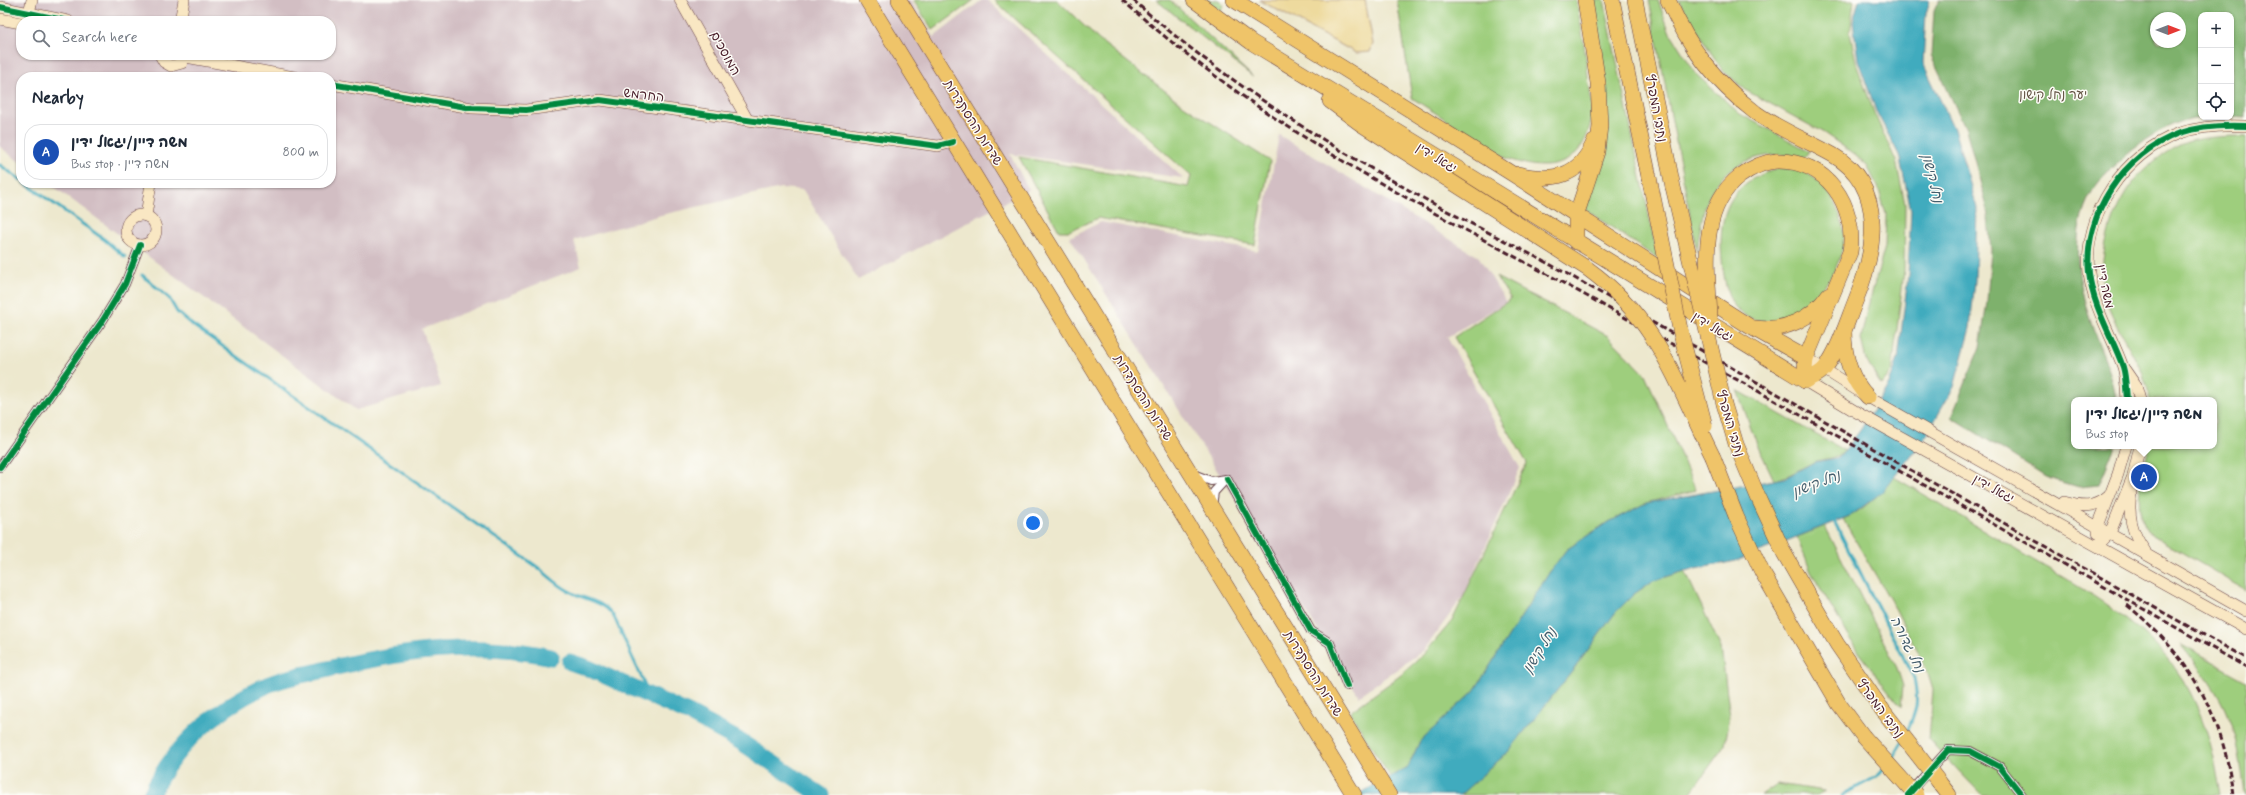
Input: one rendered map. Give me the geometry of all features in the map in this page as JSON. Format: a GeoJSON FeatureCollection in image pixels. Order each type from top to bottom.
{"type":"FeatureCollection","features":[{"type":"Feature","properties":{"kind":"highway"},"geometry":{"type":"LineString","coordinates":[[867,0],[1351,790]]}},
{"type":"Feature","properties":{"kind":"highway","name":"שדרות ההסתדרות"},"geometry":{"type":"LineString","coordinates":[[899,0],[1390,795]]}},
{"type":"Feature","properties":{"kind":"highway","name":"יגאל ידין"},"geometry":{"type":"LineString","coordinates":[[1194,0],[1251,42],[1805,381]]}},
{"type":"Feature","properties":{"kind":"highway","name":"יגאל ידין"},"geometry":{"type":"LineString","coordinates":[[1234,0],[1511,173],[1748,326],[1806,358]]}},
{"type":"Feature","properties":{"kind":"highway"},"geometry":{"type":"LineString","coordinates":[[1576,242],[1576,216],[1597,152],[1600,126],[1598,83],[1585,0]]}},
{"type":"Feature","properties":{"kind":"highway","name":"נתיבי המפרץ"},"geometry":{"type":"LineString","coordinates":[[1612,0],[1681,334],[1713,457],[1736,516],[1762,572],[1839,704],[1863,736],[1916,795]]}},
{"type":"Feature","properties":{"kind":"highway","name":"נתיבי המפרץ"},"geometry":{"type":"LineString","coordinates":[[1635,0],[1673,188],[1712,354],[1736,444],[1784,554],[1836,644],[1881,708],[1949,795]]}},
{"type":"Feature","properties":{"kind":"highway"},"geometry":{"type":"LineString","coordinates":[[1668,0],[1678,24],[1695,52],[1721,84],[1758,114],[1835,156],[1850,168],[1864,187],[1874,224],[1871,253],[1865,278],[1844,330],[1824,370],[1805,381]]}},
{"type":"Feature","properties":{"kind":"highway"},"geometry":{"type":"LineString","coordinates":[[1251,42],[1361,124],[1603,280],[1629,304],[1645,324],[1667,359],[1713,457]]}},
{"type":"Feature","properties":{"kind":"highway"},"geometry":{"type":"LineString","coordinates":[[1511,173],[1542,178],[1564,175],[1574,169],[1588,154],[1600,126]]}},
{"type":"Feature","properties":{"kind":"highway"},"geometry":{"type":"LineString","coordinates":[[1712,354],[1707,246],[1714,213],[1720,196],[1730,183],[1747,170],[1765,162],[1785,161],[1805,165],[1822,175],[1835,188],[1844,203],[1851,222],[1852,237],[1850,252],[1842,274],[1806,358],[1805,381]]}},
{"type":"Feature","properties":{"kind":"highway"},"geometry":{"type":"LineString","coordinates":[[1748,326],[1770,329],[1797,322],[1812,314],[1826,299],[1842,274]]}},
{"type":"Feature","properties":{"kind":"highway"},"geometry":{"type":"LineString","coordinates":[[1844,330],[1845,350],[1850,372],[1860,389],[1868,397]]}},
{"type":"Feature","properties":{"kind":"street"},"geometry":{"type":"LineString","coordinates":[[28,16],[32,0]]}},
{"type":"Feature","properties":{"kind":"street"},"geometry":{"type":"LineString","coordinates":[[181,16],[184,0]]}},
{"type":"Feature","properties":{"kind":"street","name":"המוסכים"},"geometry":{"type":"LineString","coordinates":[[680,0],[747,119]]}},
{"type":"Feature","properties":{"kind":"street"},"geometry":{"type":"LineString","coordinates":[[0,7],[25,16]]}},
{"type":"Feature","properties":{"kind":"street"},"geometry":{"type":"LineString","coordinates":[[0,19],[16,22]]}},
{"type":"Feature","properties":{"kind":"street"},"geometry":{"type":"LineString","coordinates":[[161,60],[170,71],[182,63],[184,60]]}},
{"type":"Feature","properties":{"kind":"street"},"geometry":{"type":"LineString","coordinates":[[207,60],[268,72]]}},
{"type":"Feature","properties":{"kind":"street","name":"החרמש"},"geometry":{"type":"LineString","coordinates":[[336,85],[472,108],[526,110],[600,100],[938,146],[953,142]]}},
{"type":"Feature","properties":{"kind":"street","name":"משה דיין"},"geometry":{"type":"LineString","coordinates":[[2128,397],[2123,368],[2100,312],[2089,274],[2091,236],[2108,192],[2121,175],[2138,159],[2154,147],[2179,133],[2204,127],[2246,126]]}},
{"type":"Feature","properties":{"kind":"street"},"geometry":{"type":"LineString","coordinates":[[146,216],[150,188]]}},
{"type":"Feature","properties":{"kind":"street"},"geometry":{"type":"LineString","coordinates":[[146,216],[153,220],[156,233],[148,243],[140,245],[129,239],[126,227],[133,217],[146,216]]}},
{"type":"Feature","properties":{"kind":"street"},"geometry":{"type":"LineString","coordinates":[[0,467],[103,320],[125,284],[140,245]]}},
{"type":"Feature","properties":{"kind":"street","name":"יגאל ידין"},"geometry":{"type":"LineString","coordinates":[[1806,358],[1868,397],[2110,532],[2148,556],[2246,611]]}},
{"type":"Feature","properties":{"kind":"street","name":"משה דיין"},"geometry":{"type":"LineString","coordinates":[[2123,368],[2136,386],[2139,397]]}},
{"type":"Feature","properties":{"kind":"street","name":"יגאל ידין"},"geometry":{"type":"LineString","coordinates":[[1805,381],[1858,413],[2098,545],[2246,629]]}},
{"type":"Feature","properties":{"kind":"street"},"geometry":{"type":"LineString","coordinates":[[2098,545],[2098,526],[2111,494],[2125,449]]}},
{"type":"Feature","properties":{"kind":"street"},"geometry":{"type":"LineString","coordinates":[[2139,449],[2133,476],[2130,506],[2131,526],[2138,541],[2148,556]]}},
{"type":"Feature","properties":{"kind":"street"},"geometry":{"type":"LineString","coordinates":[[1191,472],[1211,481],[1227,479]]}},
{"type":"Feature","properties":{"kind":"street"},"geometry":{"type":"LineString","coordinates":[[2098,545],[2110,532],[2133,476]]}},
{"type":"Feature","properties":{"kind":"street"},"geometry":{"type":"LineString","coordinates":[[1212,508],[1214,492],[1227,479]]}},
{"type":"Feature","properties":{"kind":"street"},"geometry":{"type":"LineString","coordinates":[[1227,479],[1311,632],[1330,643],[1347,686]]}},
{"type":"Feature","properties":{"kind":"street"},"geometry":{"type":"LineString","coordinates":[[2048,497],[2078,505],[2091,506],[2102,503],[2111,494]]}},
{"type":"Feature","properties":{"kind":"street"},"geometry":{"type":"LineString","coordinates":[[1908,795],[1948,750],[1970,751],[2000,767],[2022,795]]}},
{"type":"Feature","properties":{"kind":"shaded area"},"geometry":{"type":"Polygon","coordinates":[[[0,0],[910,0],[934,37],[982,0],[987,0],[1183,178],[1010,154],[1029,190],[858,280],[803,190],[781,188],[661,215],[574,240],[581,267],[422,329],[441,386],[356,410],[56,188],[336,188],[336,72],[16,72],[16,159],[0,147],[0,0]]]}},
{"type":"Feature","properties":{"kind":"shaded area"},"geometry":{"type":"Polygon","coordinates":[[[1279,135],[1479,257],[1506,302],[1447,337],[1520,468],[1464,595],[1424,650],[1359,696],[1070,237],[1101,222],[1258,251],[1279,135]]]}},
{"type":"Feature","properties":{"kind":"green space"},"geometry":{"type":"Polygon","coordinates":[[[913,0],[974,0],[933,30],[913,0]]]}},
{"type":"Feature","properties":{"kind":"green space"},"geometry":{"type":"Polygon","coordinates":[[[994,0],[1057,0],[1099,40],[1182,104],[1270,161],[1255,245],[1098,218],[1069,231],[1059,231],[1019,157],[1188,187],[1191,176],[994,0]]]}},
{"type":"Feature","properties":{"kind":"green space"},"geometry":{"type":"Polygon","coordinates":[[[1156,0],[1170,0],[1253,77],[1156,0]]]}},
{"type":"Feature","properties":{"kind":"green space"},"geometry":{"type":"Polygon","coordinates":[[[1205,0],[1219,0],[1224,5],[1221,11],[1205,0]]]}},
{"type":"Feature","properties":{"kind":"green space"},"geometry":{"type":"Polygon","coordinates":[[[1397,0],[1576,0],[1584,42],[1592,108],[1591,121],[1586,137],[1579,150],[1570,158],[1559,164],[1547,166],[1520,163],[1506,158],[1412,98],[1397,0]]]}},
{"type":"Feature","properties":{"kind":"green space"},"geometry":{"type":"Polygon","coordinates":[[[1593,0],[1604,0],[1658,259],[1585,209],[1606,130],[1607,104],[1593,0]]]}},
{"type":"Feature","properties":{"kind":"green space"},"geometry":{"type":"Polygon","coordinates":[[[1649,0],[1658,0],[1670,33],[1697,75],[1740,114],[1809,151],[1804,158],[1789,155],[1759,157],[1733,168],[1722,178],[1713,190],[1706,204],[1701,222],[1697,252],[1649,0]]]}},
{"type":"Feature","properties":{"kind":"green space"},"geometry":{"type":"Polygon","coordinates":[[[1678,0],[1854,0],[1850,33],[1857,66],[1875,115],[1896,161],[1905,204],[1904,271],[1892,371],[1881,385],[1866,360],[1861,339],[1867,310],[1885,247],[1886,214],[1878,187],[1866,164],[1824,133],[1747,91],[1722,70],[1678,0]]]}},
{"type":"Feature","properties":{"kind":"green space","name":"יער נחל קישון"},"geometry":{"type":"Polygon","coordinates":[[[1939,0],[2246,0],[2246,117],[2234,116],[2234,12],[2198,12],[2198,118],[2168,127],[2136,146],[2099,182],[2093,190],[2085,207],[2080,225],[2078,244],[2080,282],[2090,319],[2111,376],[2116,397],[2071,397],[2071,449],[2114,449],[2099,485],[2079,487],[2048,478],[1951,417],[1980,347],[1987,301],[1991,250],[1987,207],[1966,129],[1931,55],[1934,11],[1939,0]]]}},
{"type":"Feature","properties":{"kind":"green space"},"geometry":{"type":"Polygon","coordinates":[[[2214,137],[2246,137],[2246,590],[2152,535],[2145,525],[2139,504],[2141,481],[2148,449],[2217,449],[2217,397],[2149,397],[2142,373],[2110,310],[2103,290],[2102,277],[2106,243],[2110,227],[2123,197],[2132,184],[2154,161],[2167,152],[2188,142],[2214,137]]]}},
{"type":"Feature","properties":{"kind":"green space"},"geometry":{"type":"Polygon","coordinates":[[[1783,168],[1809,174],[1829,192],[1838,209],[1843,229],[1844,241],[1836,268],[1826,284],[1813,299],[1795,313],[1783,318],[1770,321],[1758,320],[1748,317],[1738,310],[1731,300],[1726,286],[1723,265],[1721,246],[1722,227],[1726,211],[1734,196],[1745,184],[1761,175],[1783,168]]]}},
{"type":"Feature","properties":{"kind":"green space"},"geometry":{"type":"Polygon","coordinates":[[[1496,277],[1608,336],[1645,374],[1696,490],[1646,503],[1605,524],[1566,550],[1549,573],[1474,691],[1420,741],[1408,767],[1390,777],[1350,712],[1401,675],[1424,654],[1452,621],[1527,463],[1454,337],[1511,299],[1496,277]]]}},
{"type":"Feature","properties":{"kind":"green space"},"geometry":{"type":"Polygon","coordinates":[[[1737,390],[1845,451],[1833,458],[1817,461],[1789,475],[1774,480],[1757,444],[1737,390]]]}},
{"type":"Feature","properties":{"kind":"green space"},"geometry":{"type":"Polygon","coordinates":[[[1894,477],[2092,595],[2116,611],[2158,648],[2175,669],[2196,704],[2210,742],[2221,795],[1982,795],[1929,740],[1933,690],[1927,671],[1896,610],[1843,519],[1850,516],[1871,501],[1894,477]]]}},
{"type":"Feature","properties":{"kind":"green space"},"geometry":{"type":"Polygon","coordinates":[[[1825,526],[1897,668],[1903,686],[1901,707],[1858,652],[1811,572],[1797,537],[1825,526]]]}},
{"type":"Feature","properties":{"kind":"green space"},"geometry":{"type":"Polygon","coordinates":[[[1685,571],[1721,648],[1730,716],[1725,745],[1689,795],[1460,795],[1508,752],[1574,669],[1615,613],[1634,594],[1653,581],[1685,571]]]}},
{"type":"Feature","properties":{"kind":"green space"},"geometry":{"type":"Polygon","coordinates":[[[2180,644],[2246,681],[2246,795],[2244,795],[2235,739],[2224,707],[2209,682],[2180,644]]]}},
{"type":"Feature","properties":{"kind":"green space"},"geometry":{"type":"Polygon","coordinates":[[[1777,784],[1825,791],[1817,795],[1761,795],[1777,784]]]}},
{"type":"Feature","properties":{"kind":"sand"},"geometry":{"type":"Polygon","coordinates":[[[1259,0],[1365,0],[1373,44],[1370,52],[1356,53],[1259,0]]]}},
{"type":"Feature","properties":{"kind":"water","name":"נחל קישון"},"geometry":{"type":"Polygon","coordinates":[[[1859,0],[1930,0],[1926,14],[1923,63],[1954,129],[1977,207],[1975,281],[1970,328],[1954,387],[1923,441],[1882,492],[1852,515],[1736,561],[1685,571],[1653,581],[1634,594],[1615,613],[1574,669],[1508,752],[1460,795],[1357,795],[1408,767],[1420,741],[1474,691],[1549,573],[1566,550],[1605,524],[1646,503],[1785,478],[1814,462],[1837,458],[1845,451],[1861,429],[1889,384],[1898,359],[1908,275],[1911,210],[1899,155],[1876,111],[1858,60],[1853,21],[1859,0]]]}},
{"type":"Feature","properties":{"kind":"waterway"},"geometry":{"type":"LineString","coordinates":[[0,165],[16,176]]}},
{"type":"Feature","properties":{"kind":"waterway"},"geometry":{"type":"LineString","coordinates":[[32,188],[105,240],[125,257]]}},
{"type":"Feature","properties":{"kind":"waterway"},"geometry":{"type":"LineString","coordinates":[[142,275],[169,298],[177,312],[191,324],[536,566],[560,586],[575,594],[594,601],[610,611],[650,696]]}},
{"type":"Feature","properties":{"kind":"waterway","name":"נחל גדורה"},"geometry":{"type":"LineString","coordinates":[[1833,519],[1914,678],[1917,700],[1915,711],[1907,732]]}},
{"type":"Feature","properties":{"kind":"waterway"},"geometry":{"type":"LineString","coordinates":[[151,795],[160,777],[171,761],[198,731],[213,718],[247,695],[278,681],[377,658],[435,650],[493,649],[551,657]]}},
{"type":"Feature","properties":{"kind":"waterway"},"geometry":{"type":"LineString","coordinates":[[570,662],[588,668],[690,714],[738,740],[821,795]]}},
{"type":"Feature","properties":{"kind":"waterway","name":"נחל גדורה"},"geometry":{"type":"LineString","coordinates":[[1891,760],[1902,742]]}},
{"type":"Feature","properties":{"kind":"waterway","name":"נחל גדורה"},"geometry":{"type":"LineString","coordinates":[[1842,795],[1876,777],[1885,767]]}},
{"type":"Feature","properties":{"kind":"railway"},"geometry":{"type":"LineString","coordinates":[[1122,0],[1167,38],[1236,91],[1336,157],[1419,205],[1749,386],[2246,667]]}},
{"type":"Feature","properties":{"kind":"railway"},"geometry":{"type":"LineString","coordinates":[[1133,0],[1166,29],[1236,82],[1272,107],[1347,154],[1423,198],[1578,280],[1994,518],[2246,658]]}},
{"type":"Feature","properties":{"kind":"railway"},"geometry":{"type":"LineString","coordinates":[[2127,605],[2149,624],[2168,645],[2185,666],[2200,689],[2212,713],[2221,739],[2233,795]]}},
{"type":"Feature","properties":{"kind":"cycle path"},"geometry":{"type":"LineString","coordinates":[[0,7],[44,16]]}},
{"type":"Feature","properties":{"kind":"cycle path"},"geometry":{"type":"LineString","coordinates":[[336,85],[472,108],[526,110],[600,100],[938,146],[953,142]]}},
{"type":"Feature","properties":{"kind":"cycle path"},"geometry":{"type":"LineString","coordinates":[[2127,397],[2123,367],[2094,298],[2089,273],[2089,251],[2093,229],[2100,208],[2111,188],[2125,171],[2141,155],[2160,142],[2180,133],[2204,127],[2246,126]]}},
{"type":"Feature","properties":{"kind":"cycle path"},"geometry":{"type":"LineString","coordinates":[[0,467],[103,320],[125,284],[140,245]]}},
{"type":"Feature","properties":{"kind":"cycle path"},"geometry":{"type":"LineString","coordinates":[[1227,479],[1311,631],[1330,643],[1347,686]]}},
{"type":"Feature","properties":{"kind":"cycle path"},"geometry":{"type":"LineString","coordinates":[[1908,795],[1948,750],[1970,751],[2000,767],[2022,795]]}},
{"type":"Feature","properties":{"kind":"place","name":"משה דיין/יגאל ידין"},"geometry":{"type":"Point","coordinates":[2144,477]}}]}
